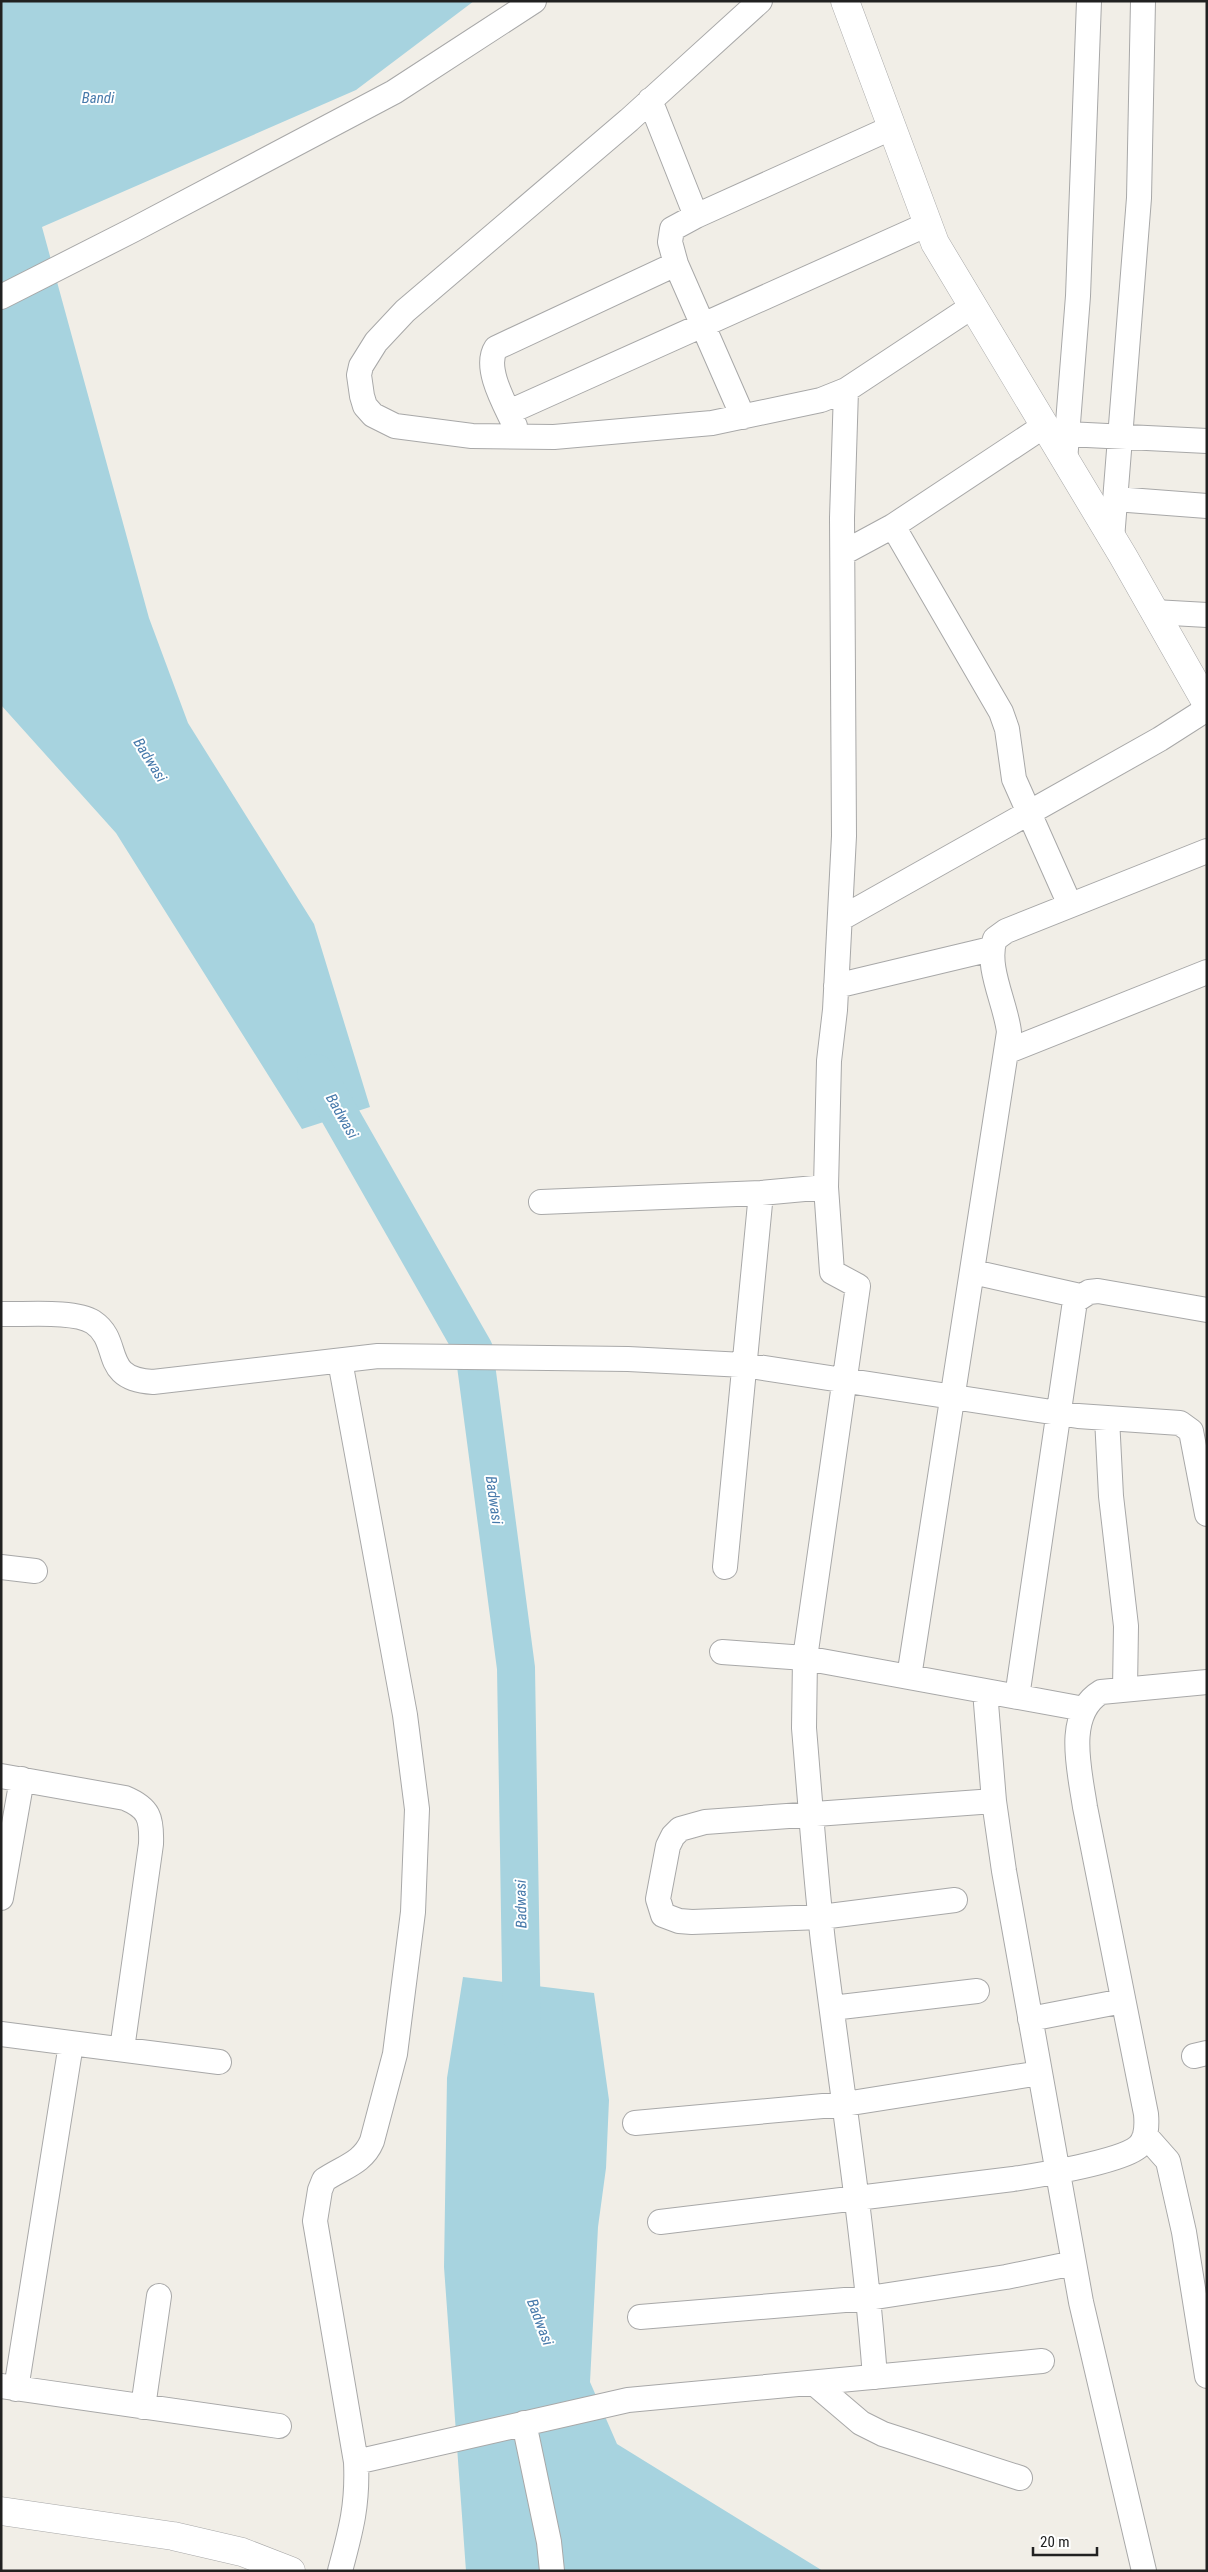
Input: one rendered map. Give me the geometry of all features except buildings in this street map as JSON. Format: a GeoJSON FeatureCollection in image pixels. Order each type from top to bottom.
{"type":"FeatureCollection","features":[{"type":"Feature","properties":{"kind":"street"},"geometry":{"type":"LineString","coordinates":[[1,296],[133,230],[394,92],[534,1]]}},
{"type":"Feature","properties":{"kind":"street"},"geometry":{"type":"LineString","coordinates":[[760,1],[650,100],[405,311],[376,342],[361,366],[360,384],[365,406],[373,416],[395,426],[472,436],[554,437],[712,423],[821,400],[846,390],[973,306]]}},
{"type":"Feature","properties":{"kind":"street"},"geometry":{"type":"LineString","coordinates":[[845,1],[935,243],[973,306],[1055,430],[1065,461],[1207,704]]}},
{"type":"Feature","properties":{"kind":"street"},"geometry":{"type":"LineString","coordinates":[[1055,430],[1078,296],[1089,1]]}},
{"type":"Feature","properties":{"kind":"street"},"geometry":{"type":"LineString","coordinates":[[1112,539],[1139,198],[1143,1]]}},
{"type":"Feature","properties":{"kind":"street"},"geometry":{"type":"LineString","coordinates":[[650,100],[696,216]]}},
{"type":"Feature","properties":{"kind":"street"},"geometry":{"type":"LineString","coordinates":[[743,417],[676,264],[670,242],[672,229],[696,216],[891,128]]}},
{"type":"Feature","properties":{"kind":"street"},"geometry":{"type":"LineString","coordinates":[[509,412],[928,224]]}},
{"type":"Feature","properties":{"kind":"street"},"geometry":{"type":"LineString","coordinates":[[520,437],[493,372],[492,354],[496,348],[676,264]]}},
{"type":"Feature","properties":{"kind":"street"},"geometry":{"type":"LineString","coordinates":[[846,390],[843,553],[844,836],[836,986],[829,1061],[826,1187],[832,1272],[858,1286],[806,1658],[804,1728],[821,1917],[869,2298],[875,2377]]}},
{"type":"Feature","properties":{"kind":"street"},"geometry":{"type":"LineString","coordinates":[[843,553],[893,526],[1055,430],[1120,438],[1207,441]]}},
{"type":"Feature","properties":{"kind":"street"},"geometry":{"type":"LineString","coordinates":[[1115,498],[1207,506]]}},
{"type":"Feature","properties":{"kind":"street"},"geometry":{"type":"LineString","coordinates":[[893,526],[1001,712],[1007,729],[1011,770],[1070,906]]}},
{"type":"Feature","properties":{"kind":"street"},"geometry":{"type":"LineString","coordinates":[[1154,612],[1207,615]]}},
{"type":"Feature","properties":{"kind":"street"},"geometry":{"type":"LineString","coordinates":[[840,919],[1029,814],[1160,739],[1207,709]]}},
{"type":"Feature","properties":{"kind":"street"},"geometry":{"type":"LineString","coordinates":[[909,1677],[1006,1052],[1007,1016],[991,957],[991,949],[999,934],[1207,851]]}},
{"type":"Feature","properties":{"kind":"street"},"geometry":{"type":"LineString","coordinates":[[836,986],[991,949]]}},
{"type":"Feature","properties":{"kind":"street"},"geometry":{"type":"LineString","coordinates":[[1006,1052],[1207,972]]}},
{"type":"Feature","properties":{"kind":"street"},"geometry":{"type":"LineString","coordinates":[[541,1202],[762,1193],[826,1187]]}},
{"type":"Feature","properties":{"kind":"street"},"geometry":{"type":"LineString","coordinates":[[725,1567],[762,1193]]}},
{"type":"Feature","properties":{"kind":"street"},"geometry":{"type":"LineString","coordinates":[[973,1272],[1080,1296]]}},
{"type":"Feature","properties":{"kind":"street"},"geometry":{"type":"LineString","coordinates":[[1017,1697],[1073,1306],[1080,1296],[1098,1291],[1207,1310]]}},
{"type":"Feature","properties":{"kind":"street"},"geometry":{"type":"LineString","coordinates":[[1,1314],[62,1316],[91,1321],[103,1332],[116,1365],[128,1376],[140,1381],[154,1382],[378,1356],[580,1358],[744,1365],[1059,1413],[1172,1422],[1187,1426],[1191,1431],[1196,1449],[1207,1514]]}},
{"type":"Feature","properties":{"kind":"street"},"geometry":{"type":"LineString","coordinates":[[340,1361],[405,1715],[417,1810],[413,1912],[395,2054],[367,2152],[361,2159],[324,2180],[320,2190],[315,2221],[356,2462],[357,2493],[352,2524],[340,2571]]}},
{"type":"Feature","properties":{"kind":"street"},"geometry":{"type":"LineString","coordinates":[[1107,1418],[1111,1496],[1126,1626],[1125,1689]]}},
{"type":"Feature","properties":{"kind":"street"},"geometry":{"type":"LineString","coordinates":[[1,1567],[35,1571]]}},
{"type":"Feature","properties":{"kind":"street"},"geometry":{"type":"LineString","coordinates":[[722,1652],[806,1658],[1084,1709]]}},
{"type":"Feature","properties":{"kind":"street"},"geometry":{"type":"LineString","coordinates":[[660,2222],[1058,2172],[1124,2154],[1139,2146],[1145,2135],[1146,2114],[1094,1854],[1078,1756],[1079,1729],[1084,1709],[1089,1701],[1101,1692],[1207,1682]]}},
{"type":"Feature","properties":{"kind":"street"},"geometry":{"type":"LineString","coordinates":[[986,1691],[994,1801],[1080,2302],[1144,2571]]}},
{"type":"Feature","properties":{"kind":"street"},"geometry":{"type":"LineString","coordinates":[[1,1898],[12,1778],[124,1798],[138,1804],[147,1812],[152,1826],[152,1844],[122,2049]]}},
{"type":"Feature","properties":{"kind":"street"},"geometry":{"type":"LineString","coordinates":[[955,1900],[821,1917],[679,1921],[663,1914],[658,1899],[668,1846],[673,1836],[680,1829],[705,1822],[812,1816],[994,1801]]}},
{"type":"Feature","properties":{"kind":"street"},"geometry":{"type":"LineString","coordinates":[[832,2008],[977,1992]]}},
{"type":"Feature","properties":{"kind":"street"},"geometry":{"type":"LineString","coordinates":[[1030,2019],[1122,2001]]}},
{"type":"Feature","properties":{"kind":"street"},"geometry":{"type":"LineString","coordinates":[[1,2034],[219,2062]]}},
{"type":"Feature","properties":{"kind":"street"},"geometry":{"type":"LineString","coordinates":[[71,2044],[9,2388],[279,2426]]}},
{"type":"Feature","properties":{"kind":"street"},"geometry":{"type":"LineString","coordinates":[[636,2124],[845,2104],[1040,2073]]}},
{"type":"Feature","properties":{"kind":"street"},"geometry":{"type":"LineString","coordinates":[[1145,2135],[1168,2162],[1184,2232],[1207,2376]]}},
{"type":"Feature","properties":{"kind":"street"},"geometry":{"type":"LineString","coordinates":[[640,2317],[869,2298],[1006,2277],[1074,2262]]}},
{"type":"Feature","properties":{"kind":"street"},"geometry":{"type":"LineString","coordinates":[[143,2407],[159,2296]]}},
{"type":"Feature","properties":{"kind":"street"},"geometry":{"type":"LineString","coordinates":[[356,2462],[628,2400],[1042,2362]]}},
{"type":"Feature","properties":{"kind":"street"},"geometry":{"type":"LineString","coordinates":[[814,2383],[861,2423],[883,2434],[1020,2478]]}},
{"type":"Feature","properties":{"kind":"street"},"geometry":{"type":"LineString","coordinates":[[530,2421],[552,2571]]}},
{"type":"Feature","properties":{"kind":"street"},"geometry":{"type":"LineString","coordinates":[[1,2511],[173,2536],[242,2552],[291,2571]]}},
{"type":"Feature","properties":{"kind":"water","name":"Bandi"},"geometry":{"type":"Polygon","coordinates":[[[1,1],[474,1],[356,90],[42,227],[149,618],[188,723],[314,924],[370,1107],[302,1129],[116,833],[1,705],[1,1]]]}},
{"type":"Feature","properties":{"kind":"water"},"geometry":{"type":"Polygon","coordinates":[[[463,1977],[594,1993],[609,2100],[606,2168],[598,2227],[590,2382],[617,2444],[823,2571],[466,2571],[444,2267],[447,2078],[463,1977]]]}},
{"type":"Feature","properties":{"kind":"waterway","name":"Badwasi"},"geometry":{"type":"LineString","coordinates":[[316,1073],[474,1350],[516,1668],[522,2036]]}}]}
